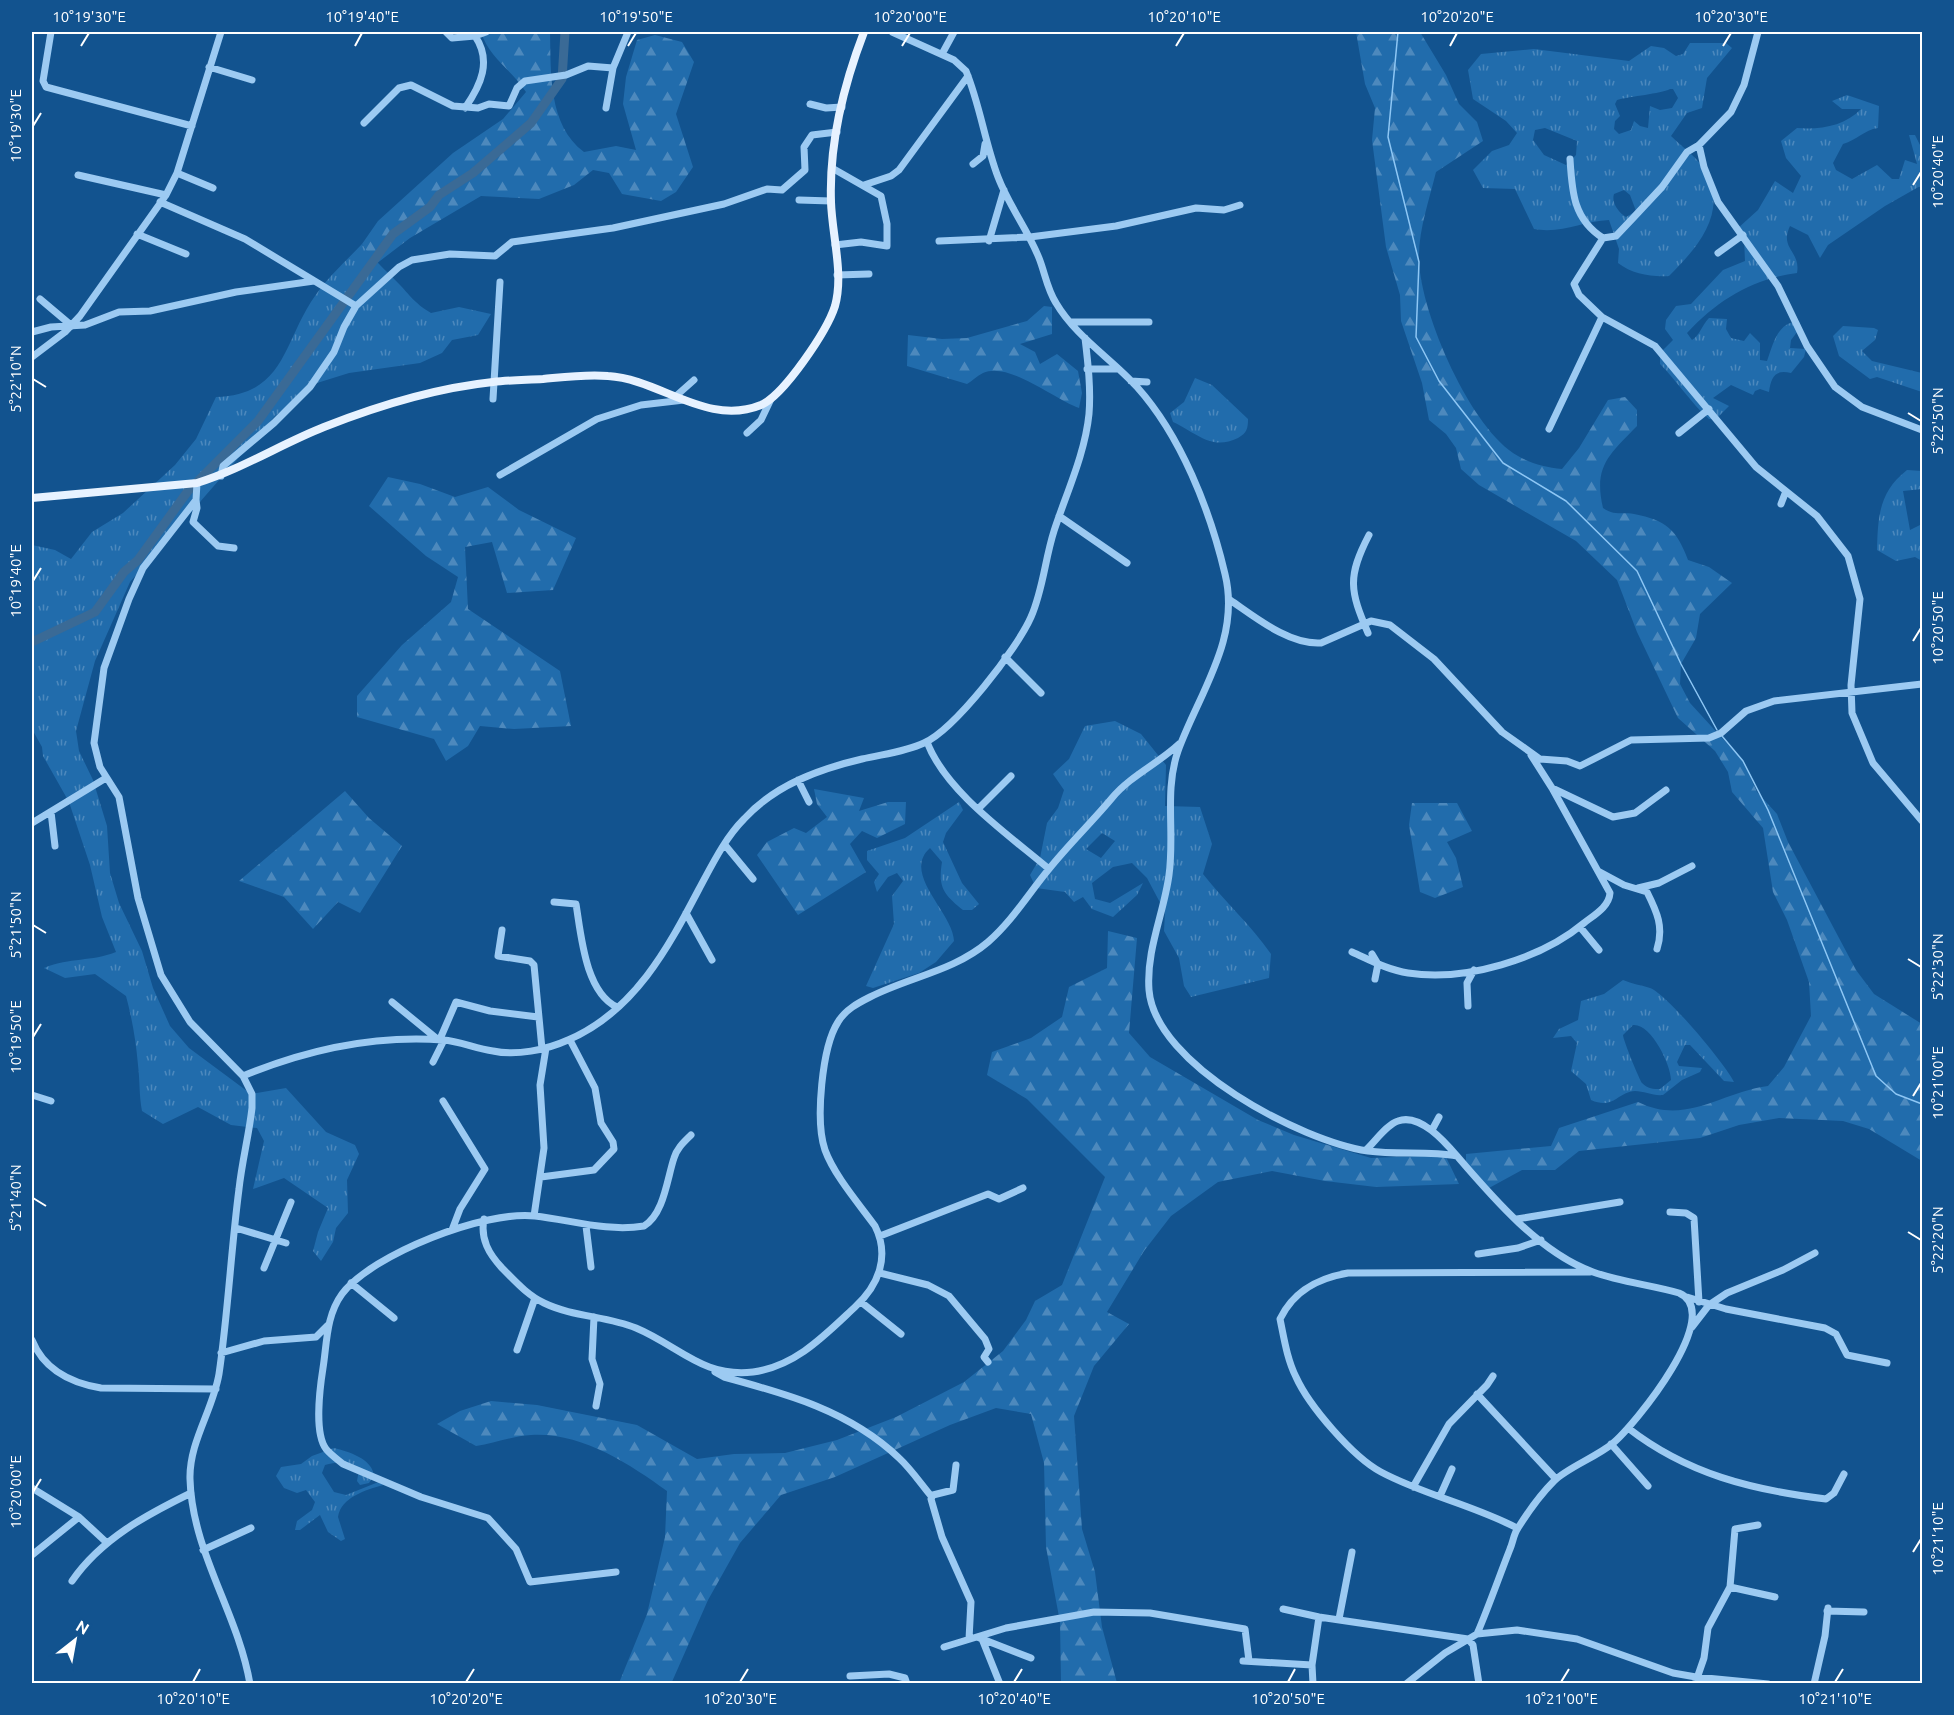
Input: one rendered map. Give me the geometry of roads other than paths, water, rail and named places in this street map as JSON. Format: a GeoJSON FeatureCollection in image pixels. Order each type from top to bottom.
{"type":"FeatureCollection","features":[{"type":"Feature","properties":{"kind":"main road"},"geometry":{"type":"LineString","coordinates":[[32,498],[197,483],[221,476],[302,436],[355,416],[444,391],[494,382],[608,376],[656,386],[711,409],[730,411],[747,409],[771,399],[809,352],[835,306],[837,275],[831,201],[832,168],[842,107],[863,32]]}},
{"type":"Feature","properties":{"kind":"street"},"geometry":{"type":"LineString","coordinates":[[51,32],[43,81],[46,87],[192,126]]}},
{"type":"Feature","properties":{"kind":"street"},"geometry":{"type":"LineString","coordinates":[[32,357],[72,326],[165,195],[177,173],[221,32]]}},
{"type":"Feature","properties":{"kind":"street"},"geometry":{"type":"LineString","coordinates":[[446,32],[452,38],[476,36],[486,32]]}},
{"type":"Feature","properties":{"kind":"street"},"geometry":{"type":"LineString","coordinates":[[606,108],[613,68],[628,32]]}},
{"type":"Feature","properties":{"kind":"street"},"geometry":{"type":"LineString","coordinates":[[892,32],[901,33],[958,62],[968,76],[986,139],[1004,190],[1030,237],[1052,295],[1070,322],[1131,381],[1149,402],[1186,459],[1219,553],[1230,600],[1229,617],[1220,653],[1181,742],[1174,764],[1170,787],[1172,851],[1169,879],[1160,911],[1149,975],[1153,1011],[1178,1046],[1234,1096],[1300,1129],[1366,1150],[1457,1156]]}},
{"type":"Feature","properties":{"kind":"street"},"geometry":{"type":"LineString","coordinates":[[942,54],[954,32]]}},
{"type":"Feature","properties":{"kind":"street"},"geometry":{"type":"LineString","coordinates":[[1758,32],[1738,101],[1726,119],[1699,145],[1687,152],[1652,200],[1616,236],[1603,238],[1574,284],[1579,295],[1602,317],[1655,346],[1756,467],[1817,516],[1837,539],[1848,556],[1860,599],[1851,693],[1852,712],[1873,763],[1923,821]]}},
{"type":"Feature","properties":{"kind":"street"},"geometry":{"type":"LineString","coordinates":[[465,108],[476,93],[483,68],[484,54],[476,36]]}},
{"type":"Feature","properties":{"kind":"street"},"geometry":{"type":"LineString","coordinates":[[364,123],[399,88],[411,85],[453,106],[465,108],[489,104],[508,106],[517,88],[525,81],[566,75],[588,66],[613,68]]}},
{"type":"Feature","properties":{"kind":"street"},"geometry":{"type":"LineString","coordinates":[[209,67],[252,80]]}},
{"type":"Feature","properties":{"kind":"street"},"geometry":{"type":"LineString","coordinates":[[864,185],[891,176],[903,165],[968,76]]}},
{"type":"Feature","properties":{"kind":"street"},"geometry":{"type":"LineString","coordinates":[[810,104],[826,108],[842,107]]}},
{"type":"Feature","properties":{"kind":"street"},"geometry":{"type":"LineString","coordinates":[[221,476],[223,466],[274,423],[310,387],[334,352],[356,306],[399,267],[412,260],[459,253],[495,256],[512,242],[613,228],[724,204],[767,189],[782,190],[805,170],[804,147],[812,135],[837,132]]}},
{"type":"Feature","properties":{"kind":"street"},"geometry":{"type":"LineString","coordinates":[[973,164],[983,156],[986,139]]}},
{"type":"Feature","properties":{"kind":"street"},"geometry":{"type":"LineString","coordinates":[[1699,145],[1715,195],[1778,286],[1807,346],[1835,387],[1862,407],[1923,430]]}},
{"type":"Feature","properties":{"kind":"street"},"geometry":{"type":"LineString","coordinates":[[1570,159],[1574,203],[1579,216],[1603,238]]}},
{"type":"Feature","properties":{"kind":"street"},"geometry":{"type":"LineString","coordinates":[[832,168],[864,185],[882,199],[889,238],[887,246],[861,242],[835,245]]}},
{"type":"Feature","properties":{"kind":"street"},"geometry":{"type":"LineString","coordinates":[[177,173],[213,188]]}},
{"type":"Feature","properties":{"kind":"street"},"geometry":{"type":"LineString","coordinates":[[78,175],[165,195]]}},
{"type":"Feature","properties":{"kind":"street"},"geometry":{"type":"LineString","coordinates":[[989,241],[1004,190]]}},
{"type":"Feature","properties":{"kind":"street"},"geometry":{"type":"LineString","coordinates":[[799,200],[831,201]]}},
{"type":"Feature","properties":{"kind":"street"},"geometry":{"type":"LineString","coordinates":[[160,202],[245,239],[356,306]]}},
{"type":"Feature","properties":{"kind":"street"},"geometry":{"type":"LineString","coordinates":[[939,241],[989,241],[1030,237],[1116,226],[1196,208],[1224,210],[1240,205]]}},
{"type":"Feature","properties":{"kind":"street"},"geometry":{"type":"LineString","coordinates":[[137,234],[186,254]]}},
{"type":"Feature","properties":{"kind":"street"},"geometry":{"type":"LineString","coordinates":[[1718,253],[1743,236]]}},
{"type":"Feature","properties":{"kind":"street"},"geometry":{"type":"LineString","coordinates":[[837,275],[869,274]]}},
{"type":"Feature","properties":{"kind":"street"},"geometry":{"type":"LineString","coordinates":[[32,332],[98,321],[119,312],[150,311],[236,292],[314,281]]}},
{"type":"Feature","properties":{"kind":"street"},"geometry":{"type":"LineString","coordinates":[[493,399],[500,282]]}},
{"type":"Feature","properties":{"kind":"street"},"geometry":{"type":"LineString","coordinates":[[40,299],[72,326]]}},
{"type":"Feature","properties":{"kind":"street"},"geometry":{"type":"LineString","coordinates":[[1549,429],[1602,317]]}},
{"type":"Feature","properties":{"kind":"street"},"geometry":{"type":"LineString","coordinates":[[1070,322],[1149,322]]}},
{"type":"Feature","properties":{"kind":"street"},"geometry":{"type":"LineString","coordinates":[[243,1076],[339,1046],[400,1040],[441,1040],[499,1052],[544,1048],[570,1040],[617,1008],[650,973],[725,845],[744,818],[812,772],[908,750],[927,742],[962,713],[1005,657],[1031,617],[1089,419],[1085,337]]}},
{"type":"Feature","properties":{"kind":"street"},"geometry":{"type":"LineString","coordinates":[[1087,369],[1117,369]]}},
{"type":"Feature","properties":{"kind":"street"},"geometry":{"type":"LineString","coordinates":[[676,396],[694,380]]}},
{"type":"Feature","properties":{"kind":"street"},"geometry":{"type":"LineString","coordinates":[[1131,381],[1147,382]]}},
{"type":"Feature","properties":{"kind":"street"},"geometry":{"type":"LineString","coordinates":[[747,433],[761,420],[771,399]]}},
{"type":"Feature","properties":{"kind":"street"},"geometry":{"type":"LineString","coordinates":[[500,475],[597,419],[641,405],[685,400]]}},
{"type":"Feature","properties":{"kind":"street"},"geometry":{"type":"LineString","coordinates":[[1679,433],[1709,409]]}},
{"type":"Feature","properties":{"kind":"street"},"geometry":{"type":"LineString","coordinates":[[197,483],[197,508],[193,522],[218,546],[234,548]]}},
{"type":"Feature","properties":{"kind":"street"},"geometry":{"type":"LineString","coordinates":[[1781,504],[1786,490]]}},
{"type":"Feature","properties":{"kind":"street"},"geometry":{"type":"LineString","coordinates":[[196,501],[143,568],[129,598],[104,668],[94,743],[95,756],[119,797],[138,898],[161,975],[190,1022],[243,1076],[252,1094],[252,1108],[238,1191],[236,1228],[216,1389],[192,1458],[191,1493],[204,1550],[238,1634],[250,1683]]}},
{"type":"Feature","properties":{"kind":"street"},"geometry":{"type":"LineString","coordinates":[[1059,516],[1127,563]]}},
{"type":"Feature","properties":{"kind":"street"},"geometry":{"type":"LineString","coordinates":[[1368,633],[1362,623],[1354,593],[1352,572],[1369,536]]}},
{"type":"Feature","properties":{"kind":"street"},"geometry":{"type":"LineString","coordinates":[[1230,600],[1270,626],[1312,644],[1321,643],[1362,623],[1379,621],[1402,633],[1434,659],[1502,732],[1528,751],[1540,759],[1567,761],[1580,766],[1631,740],[1709,738],[1721,733],[1746,711],[1774,701],[1923,684]]}},
{"type":"Feature","properties":{"kind":"street"},"geometry":{"type":"LineString","coordinates":[[1005,657],[1041,693]]}},
{"type":"Feature","properties":{"kind":"street"},"geometry":{"type":"LineString","coordinates":[[927,742],[945,772],[979,808],[1049,869]]}},
{"type":"Feature","properties":{"kind":"street"},"geometry":{"type":"LineString","coordinates":[[714,1370],[752,1372],[784,1364],[812,1347],[861,1302],[880,1273],[880,1236],[832,1164],[822,1140],[820,1106],[822,1081],[832,1034],[838,1022],[845,1013],[871,997],[959,961],[988,942],[1020,909],[1049,869],[1114,796],[1181,742]]}},
{"type":"Feature","properties":{"kind":"street"},"geometry":{"type":"LineString","coordinates":[[1352,952],[1378,964],[1408,973],[1429,975],[1474,970],[1535,955],[1580,927],[1610,900],[1610,893],[1552,788],[1528,751]]}},
{"type":"Feature","properties":{"kind":"street"},"geometry":{"type":"LineString","coordinates":[[979,808],[1011,776]]}},
{"type":"Feature","properties":{"kind":"street"},"geometry":{"type":"LineString","coordinates":[[32,823],[106,778]]}},
{"type":"Feature","properties":{"kind":"street"},"geometry":{"type":"LineString","coordinates":[[798,780],[809,802]]}},
{"type":"Feature","properties":{"kind":"street"},"geometry":{"type":"LineString","coordinates":[[1552,788],[1613,817],[1635,813],[1666,790]]}},
{"type":"Feature","properties":{"kind":"street"},"geometry":{"type":"LineString","coordinates":[[51,812],[55,846]]}},
{"type":"Feature","properties":{"kind":"street"},"geometry":{"type":"LineString","coordinates":[[725,845],[753,879]]}},
{"type":"Feature","properties":{"kind":"street"},"geometry":{"type":"LineString","coordinates":[[1638,888],[1659,883],[1692,866]]}},
{"type":"Feature","properties":{"kind":"street"},"geometry":{"type":"LineString","coordinates":[[1596,869],[1624,885],[1647,892],[1659,918],[1661,931],[1657,949]]}},
{"type":"Feature","properties":{"kind":"street"},"geometry":{"type":"LineString","coordinates":[[555,902],[576,904],[587,963],[602,995],[617,1008]]}},
{"type":"Feature","properties":{"kind":"street"},"geometry":{"type":"LineString","coordinates":[[686,914],[712,960]]}},
{"type":"Feature","properties":{"kind":"street"},"geometry":{"type":"LineString","coordinates":[[1580,927],[1599,950]]}},
{"type":"Feature","properties":{"kind":"street"},"geometry":{"type":"LineString","coordinates":[[502,930],[498,956],[530,961],[534,965],[538,1017],[544,1048],[540,1085],[544,1148],[534,1215]]}},
{"type":"Feature","properties":{"kind":"street"},"geometry":{"type":"LineString","coordinates":[[1372,954],[1378,964],[1375,979]]}},
{"type":"Feature","properties":{"kind":"street"},"geometry":{"type":"LineString","coordinates":[[1468,1006],[1467,983],[1474,970]]}},
{"type":"Feature","properties":{"kind":"street"},"geometry":{"type":"LineString","coordinates":[[392,1002],[441,1040]]}},
{"type":"Feature","properties":{"kind":"street"},"geometry":{"type":"LineString","coordinates":[[433,1062],[456,1002],[498,1012],[538,1017]]}},
{"type":"Feature","properties":{"kind":"street"},"geometry":{"type":"LineString","coordinates":[[541,1177],[594,1170],[614,1149],[613,1142],[600,1123],[595,1088],[570,1040]]}},
{"type":"Feature","properties":{"kind":"street"},"geometry":{"type":"LineString","coordinates":[[32,1095],[51,1101]]}},
{"type":"Feature","properties":{"kind":"street"},"geometry":{"type":"LineString","coordinates":[[443,1101],[485,1169],[460,1209],[452,1230]]}},
{"type":"Feature","properties":{"kind":"street"},"geometry":{"type":"LineString","coordinates":[[1432,1130],[1439,1116]]}},
{"type":"Feature","properties":{"kind":"street"},"geometry":{"type":"LineString","coordinates":[[1366,1150],[1399,1120],[1422,1125],[1432,1130],[1485,1190],[1540,1240],[1565,1259],[1593,1272],[1709,1305],[1825,1328],[1836,1334],[1847,1355],[1887,1363]]}},
{"type":"Feature","properties":{"kind":"street"},"geometry":{"type":"LineString","coordinates":[[616,1572],[530,1582],[516,1550],[488,1518],[413,1494],[343,1464],[333,1456],[322,1442],[320,1423],[328,1326],[340,1296],[363,1272],[452,1230],[534,1215],[586,1226],[636,1227],[650,1222],[661,1201],[674,1157],[680,1146],[691,1135]]}},
{"type":"Feature","properties":{"kind":"street"},"geometry":{"type":"LineString","coordinates":[[880,1236],[988,1194],[999,1199],[1023,1188]]}},
{"type":"Feature","properties":{"kind":"street"},"geometry":{"type":"LineString","coordinates":[[264,1268],[291,1202]]}},
{"type":"Feature","properties":{"kind":"street"},"geometry":{"type":"LineString","coordinates":[[1516,1219],[1620,1202]]}},
{"type":"Feature","properties":{"kind":"street"},"geometry":{"type":"LineString","coordinates":[[1670,1212],[1686,1213],[1694,1218],[1699,1302]]}},
{"type":"Feature","properties":{"kind":"street"},"geometry":{"type":"LineString","coordinates":[[481,1223],[490,1256],[535,1298],[546,1304],[633,1327],[724,1377],[816,1405],[852,1422],[899,1458],[932,1497],[942,1537],[970,1602],[976,1638],[1000,1683]]}},
{"type":"Feature","properties":{"kind":"street"},"geometry":{"type":"LineString","coordinates":[[586,1226],[591,1267]]}},
{"type":"Feature","properties":{"kind":"street"},"geometry":{"type":"LineString","coordinates":[[236,1228],[286,1243]]}},
{"type":"Feature","properties":{"kind":"street"},"geometry":{"type":"LineString","coordinates":[[1478,1254],[1518,1248],[1540,1240]]}},
{"type":"Feature","properties":{"kind":"street"},"geometry":{"type":"LineString","coordinates":[[1477,1635],[1517,1528],[1556,1479],[1611,1444],[1628,1428],[1659,1388],[1692,1327],[1709,1305],[1727,1293],[1783,1270],[1815,1253]]}},
{"type":"Feature","properties":{"kind":"street"},"geometry":{"type":"LineString","coordinates":[[1517,1528],[1413,1487],[1370,1465],[1310,1401],[1296,1377],[1280,1319],[1308,1286],[1322,1278],[1348,1273],[1593,1272]]}},
{"type":"Feature","properties":{"kind":"street"},"geometry":{"type":"LineString","coordinates":[[880,1273],[928,1285],[949,1296],[985,1339],[989,1349],[984,1357],[988,1362]]}},
{"type":"Feature","properties":{"kind":"street"},"geometry":{"type":"LineString","coordinates":[[351,1283],[394,1318]]}},
{"type":"Feature","properties":{"kind":"street"},"geometry":{"type":"LineString","coordinates":[[1687,1297],[1693,1315],[1692,1327]]}},
{"type":"Feature","properties":{"kind":"street"},"geometry":{"type":"LineString","coordinates":[[517,1350],[535,1298]]}},
{"type":"Feature","properties":{"kind":"street"},"geometry":{"type":"LineString","coordinates":[[861,1302],[901,1334]]}},
{"type":"Feature","properties":{"kind":"street"},"geometry":{"type":"LineString","coordinates":[[594,1317],[592,1359],[600,1384],[596,1407]]}},
{"type":"Feature","properties":{"kind":"street"},"geometry":{"type":"LineString","coordinates":[[221,1353],[264,1341],[316,1337],[328,1326]]}},
{"type":"Feature","properties":{"kind":"street"},"geometry":{"type":"LineString","coordinates":[[32,1340],[42,1359],[52,1369],[83,1385],[101,1388],[216,1389]]}},
{"type":"Feature","properties":{"kind":"street"},"geometry":{"type":"LineString","coordinates":[[1413,1487],[1449,1424],[1493,1376]]}},
{"type":"Feature","properties":{"kind":"street"},"geometry":{"type":"LineString","coordinates":[[1477,1394],[1556,1479]]}},
{"type":"Feature","properties":{"kind":"street"},"geometry":{"type":"LineString","coordinates":[[1628,1428],[1651,1446],[1689,1467],[1755,1488],[1826,1499],[1834,1493],[1844,1474]]}},
{"type":"Feature","properties":{"kind":"street"},"geometry":{"type":"LineString","coordinates":[[1611,1444],[1648,1486]]}},
{"type":"Feature","properties":{"kind":"street"},"geometry":{"type":"LineString","coordinates":[[932,1497],[953,1490],[956,1465]]}},
{"type":"Feature","properties":{"kind":"street"},"geometry":{"type":"LineString","coordinates":[[1440,1496],[1452,1468]]}},
{"type":"Feature","properties":{"kind":"street"},"geometry":{"type":"LineString","coordinates":[[32,1488],[79,1517],[106,1542]]}},
{"type":"Feature","properties":{"kind":"street"},"geometry":{"type":"LineString","coordinates":[[72,1581],[87,1561],[106,1542],[147,1516],[191,1493]]}},
{"type":"Feature","properties":{"kind":"street"},"geometry":{"type":"LineString","coordinates":[[32,1556],[79,1517]]}},
{"type":"Feature","properties":{"kind":"street"},"geometry":{"type":"LineString","coordinates":[[1696,1680],[1704,1658],[1708,1628],[1730,1587],[1735,1529],[1758,1525]]}},
{"type":"Feature","properties":{"kind":"street"},"geometry":{"type":"LineString","coordinates":[[204,1550],[251,1528]]}},
{"type":"Feature","properties":{"kind":"street"},"geometry":{"type":"LineString","coordinates":[[1339,1619],[1352,1552]]}},
{"type":"Feature","properties":{"kind":"street"},"geometry":{"type":"LineString","coordinates":[[1730,1587],[1775,1598]]}},
{"type":"Feature","properties":{"kind":"street"},"geometry":{"type":"LineString","coordinates":[[1283,1609],[1468,1640],[1473,1645],[1479,1683]]}},
{"type":"Feature","properties":{"kind":"street"},"geometry":{"type":"LineString","coordinates":[[1814,1683],[1828,1610],[1864,1612]]}},
{"type":"Feature","properties":{"kind":"street"},"geometry":{"type":"LineString","coordinates":[[944,1647],[1006,1628],[1078,1614],[1150,1614],[1245,1629],[1246,1661],[1312,1665]]}},
{"type":"Feature","properties":{"kind":"street"},"geometry":{"type":"LineString","coordinates":[[1313,1683],[1312,1665],[1320,1617]]}},
{"type":"Feature","properties":{"kind":"street"},"geometry":{"type":"LineString","coordinates":[[1406,1683],[1430,1663],[1477,1635],[1517,1630],[1559,1635],[1618,1652],[1646,1664],[1696,1680],[1768,1683]]}},
{"type":"Feature","properties":{"kind":"street"},"geometry":{"type":"LineString","coordinates":[[976,1638],[1031,1658]]}},
{"type":"Feature","properties":{"kind":"street"},"geometry":{"type":"LineString","coordinates":[[850,1676],[889,1674],[905,1678],[907,1683]]}},
{"type":"Feature","properties":{"kind":"waterway"},"geometry":{"type":"LineString","coordinates":[[32,642],[95,612],[124,572],[138,560],[188,491],[258,421],[393,234],[430,207],[439,195],[473,173],[531,123],[562,79],[565,32]]}},
{"type":"Feature","properties":{"kind":"waterway"},"geometry":{"type":"LineString","coordinates":[[1398,32],[1388,137],[1419,262],[1416,337],[1439,381],[1503,463],[1566,501],[1637,571],[1681,664],[1717,730]]}},
{"type":"Feature","properties":{"kind":"waterway"},"geometry":{"type":"LineString","coordinates":[[1722,736],[1743,761],[1768,810],[1876,1076],[1896,1094],[1922,1104]]}}]}
